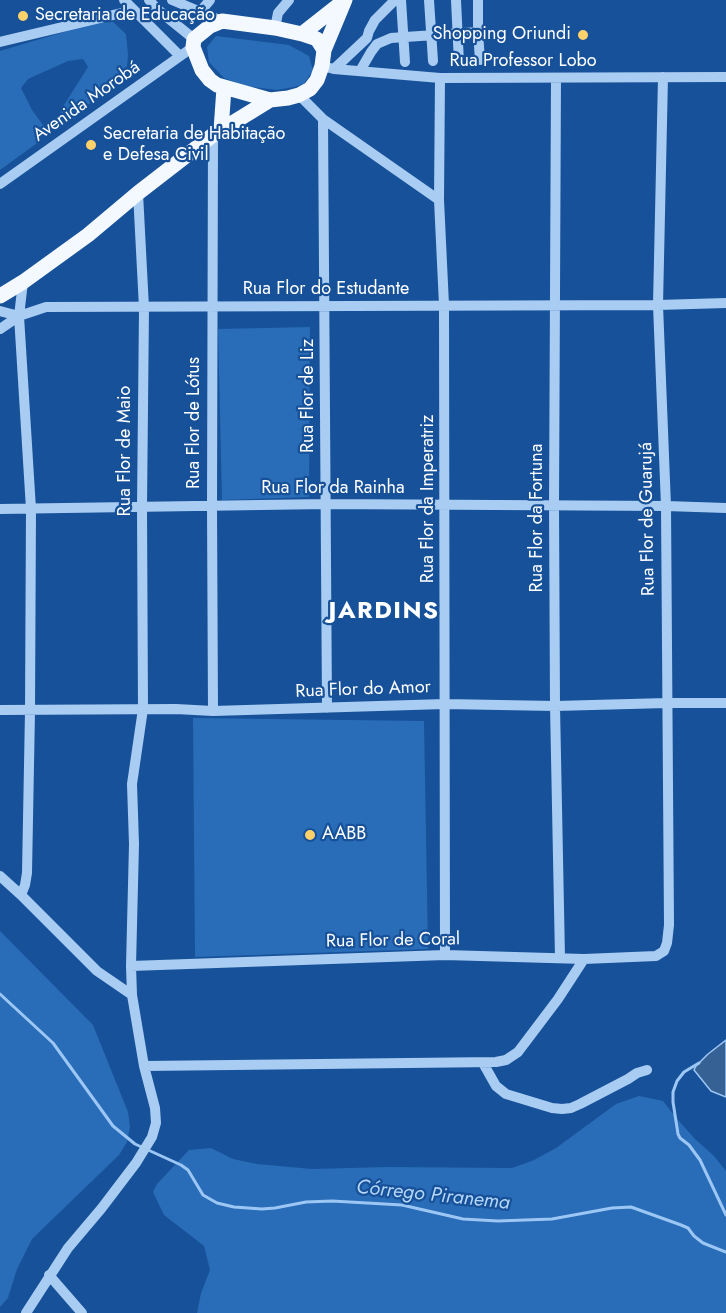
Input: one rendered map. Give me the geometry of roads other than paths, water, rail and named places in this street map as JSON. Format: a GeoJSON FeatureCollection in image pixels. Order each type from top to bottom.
{"type":"FeatureCollection","features":[{"type":"Feature","properties":{"kind":"main road"},"geometry":{"type":"LineString","coordinates":[[324,50],[345,1]]}},
{"type":"Feature","properties":{"kind":"main road"},"geometry":{"type":"LineString","coordinates":[[302,34],[345,1]]}},
{"type":"Feature","properties":{"kind":"main road"},"geometry":{"type":"LineString","coordinates":[[222,21],[275,28],[317,39],[324,50],[328,68],[310,89],[299,95],[270,100],[224,88],[210,80],[202,70],[193,43],[210,26],[222,21]]}},
{"type":"Feature","properties":{"kind":"main road"},"geometry":{"type":"LineString","coordinates":[[217,132],[224,88]]}},
{"type":"Feature","properties":{"kind":"main road"},"geometry":{"type":"LineString","coordinates":[[0,296],[88,235],[217,132],[270,100]]}},
{"type":"Feature","properties":{"kind":"street"},"geometry":{"type":"LineString","coordinates":[[124,0],[180,57]]}},
{"type":"Feature","properties":{"kind":"street"},"geometry":{"type":"LineString","coordinates":[[149,0],[193,43]]}},
{"type":"Feature","properties":{"kind":"street"},"geometry":{"type":"LineString","coordinates":[[157,9],[165,0]]}},
{"type":"Feature","properties":{"kind":"street"},"geometry":{"type":"LineString","coordinates":[[172,0],[222,21]]}},
{"type":"Feature","properties":{"kind":"street"},"geometry":{"type":"LineString","coordinates":[[200,12],[210,0]]}},
{"type":"Feature","properties":{"kind":"street"},"geometry":{"type":"LineString","coordinates":[[275,28],[278,13],[288,0]]}},
{"type":"Feature","properties":{"kind":"street"},"geometry":{"type":"LineString","coordinates":[[328,68],[367,38],[375,20],[395,0]]}},
{"type":"Feature","properties":{"kind":"street"},"geometry":{"type":"LineString","coordinates":[[401,0],[405,62]]}},
{"type":"Feature","properties":{"kind":"street"},"geometry":{"type":"LineString","coordinates":[[429,0],[433,61]]}},
{"type":"Feature","properties":{"kind":"street"},"geometry":{"type":"LineString","coordinates":[[456,0],[459,63]]}},
{"type":"Feature","properties":{"kind":"street"},"geometry":{"type":"LineString","coordinates":[[478,0],[480,60]]}},
{"type":"Feature","properties":{"kind":"street"},"geometry":{"type":"LineString","coordinates":[[0,42],[134,10]]}},
{"type":"Feature","properties":{"kind":"street"},"geometry":{"type":"LineString","coordinates":[[360,71],[377,44],[390,38],[478,32]]}},
{"type":"Feature","properties":{"kind":"street","name":"Avenida Morobá"},"geometry":{"type":"LineString","coordinates":[[0,184],[180,57],[193,43]]}},
{"type":"Feature","properties":{"kind":"street","name":"Rua Professor Lobo"},"geometry":{"type":"LineString","coordinates":[[328,68],[440,78],[726,77]]}},
{"type":"Feature","properties":{"kind":"street","name":"Rua Flor de Guarujá"},"geometry":{"type":"LineString","coordinates":[[656,956],[664,951],[669,925],[666,506],[658,305],[663,77]]}},
{"type":"Feature","properties":{"kind":"street","name":"Rua Flor da Imperatriz"},"geometry":{"type":"LineString","coordinates":[[440,78],[439,200],[444,305],[446,506],[446,955]]}},
{"type":"Feature","properties":{"kind":"street","name":"Rua Flor da Fortuna"},"geometry":{"type":"LineString","coordinates":[[555,78],[555,706],[560,958]]}},
{"type":"Feature","properties":{"kind":"street"},"geometry":{"type":"LineString","coordinates":[[299,95],[323,119],[439,200]]}},
{"type":"Feature","properties":{"kind":"street","name":"Rua Flor de Liz"},"geometry":{"type":"LineString","coordinates":[[323,119],[327,708]]}},
{"type":"Feature","properties":{"kind":"street","name":"Rua Flor de Lótus"},"geometry":{"type":"LineString","coordinates":[[213,711],[212,306],[217,132]]}},
{"type":"Feature","properties":{"kind":"street","name":"Rua Flor de Maio"},"geometry":{"type":"LineString","coordinates":[[50,1275],[68,1248],[136,1163],[152,1137],[156,1123],[132,995],[131,966],[134,844],[132,784],[143,710],[144,308],[138,193]]}},
{"type":"Feature","properties":{"kind":"street"},"geometry":{"type":"LineString","coordinates":[[21,895],[27,873],[31,509],[19,316],[23,282]]}},
{"type":"Feature","properties":{"kind":"street","name":"Rua Flor do Estudante"},"geometry":{"type":"LineString","coordinates":[[0,329],[19,316],[46,307],[726,303]]}},
{"type":"Feature","properties":{"kind":"street"},"geometry":{"type":"LineString","coordinates":[[0,311],[19,316]]}},
{"type":"Feature","properties":{"kind":"street","name":"Rua Flor da Rainha"},"geometry":{"type":"LineString","coordinates":[[0,509],[326,504],[726,508]]}},
{"type":"Feature","properties":{"kind":"street","name":"Rua Flor do Amor"},"geometry":{"type":"LineString","coordinates":[[0,710],[213,711],[445,704],[555,706],[667,702],[726,703]]}},
{"type":"Feature","properties":{"kind":"street"},"geometry":{"type":"LineString","coordinates":[[0,876],[97,971],[132,995]]}},
{"type":"Feature","properties":{"kind":"street","name":"Rua Flor de Coral"},"geometry":{"type":"LineString","coordinates":[[131,966],[446,955],[584,959],[656,956]]}},
{"type":"Feature","properties":{"kind":"street"},"geometry":{"type":"LineString","coordinates":[[144,1066],[483,1063],[506,1060],[518,1052],[558,999],[584,959]]}},
{"type":"Feature","properties":{"kind":"street"},"geometry":{"type":"LineString","coordinates":[[483,1063],[496,1086],[506,1094],[562,1109],[580,1104],[637,1073],[647,1070]]}},
{"type":"Feature","properties":{"kind":"street"},"geometry":{"type":"LineString","coordinates":[[26,1313],[50,1275],[82,1313]]}},
{"type":"Feature","properties":{"kind":"waterway","name":"Córrego Piranema"},"geometry":{"type":"LineString","coordinates":[[0,994],[53,1043],[113,1126],[135,1144],[188,1170],[203,1195],[217,1203],[262,1209],[306,1202],[332,1201],[402,1205],[463,1219],[498,1221],[552,1219],[612,1208],[631,1207],[688,1228],[703,1243],[726,1252]]}},
{"type":"Feature","properties":{"kind":"waterway"},"geometry":{"type":"LineString","coordinates":[[699,1063],[684,1072],[673,1092],[678,1134],[700,1160],[726,1215]]}},
{"type":"Feature","properties":{"kind":"place","name":"Secretaria de Educação"},"geometry":{"type":"Point","coordinates":[23,16]}},
{"type":"Feature","properties":{"kind":"place","name":"Shopping Oriundi"},"geometry":{"type":"Point","coordinates":[583,35]}},
{"type":"Feature","properties":{"kind":"place","name":"Secretaria de Habitação e Defesa Civil"},"geometry":{"type":"Point","coordinates":[91,145]}},
{"type":"Feature","properties":{"kind":"place","name":"AABB"},"geometry":{"type":"Point","coordinates":[310,835]}},
{"type":"Feature","properties":{"kind":"district","name":"JARDINS"},"geometry":{"type":"Point","coordinates":[384,612]}}]}
